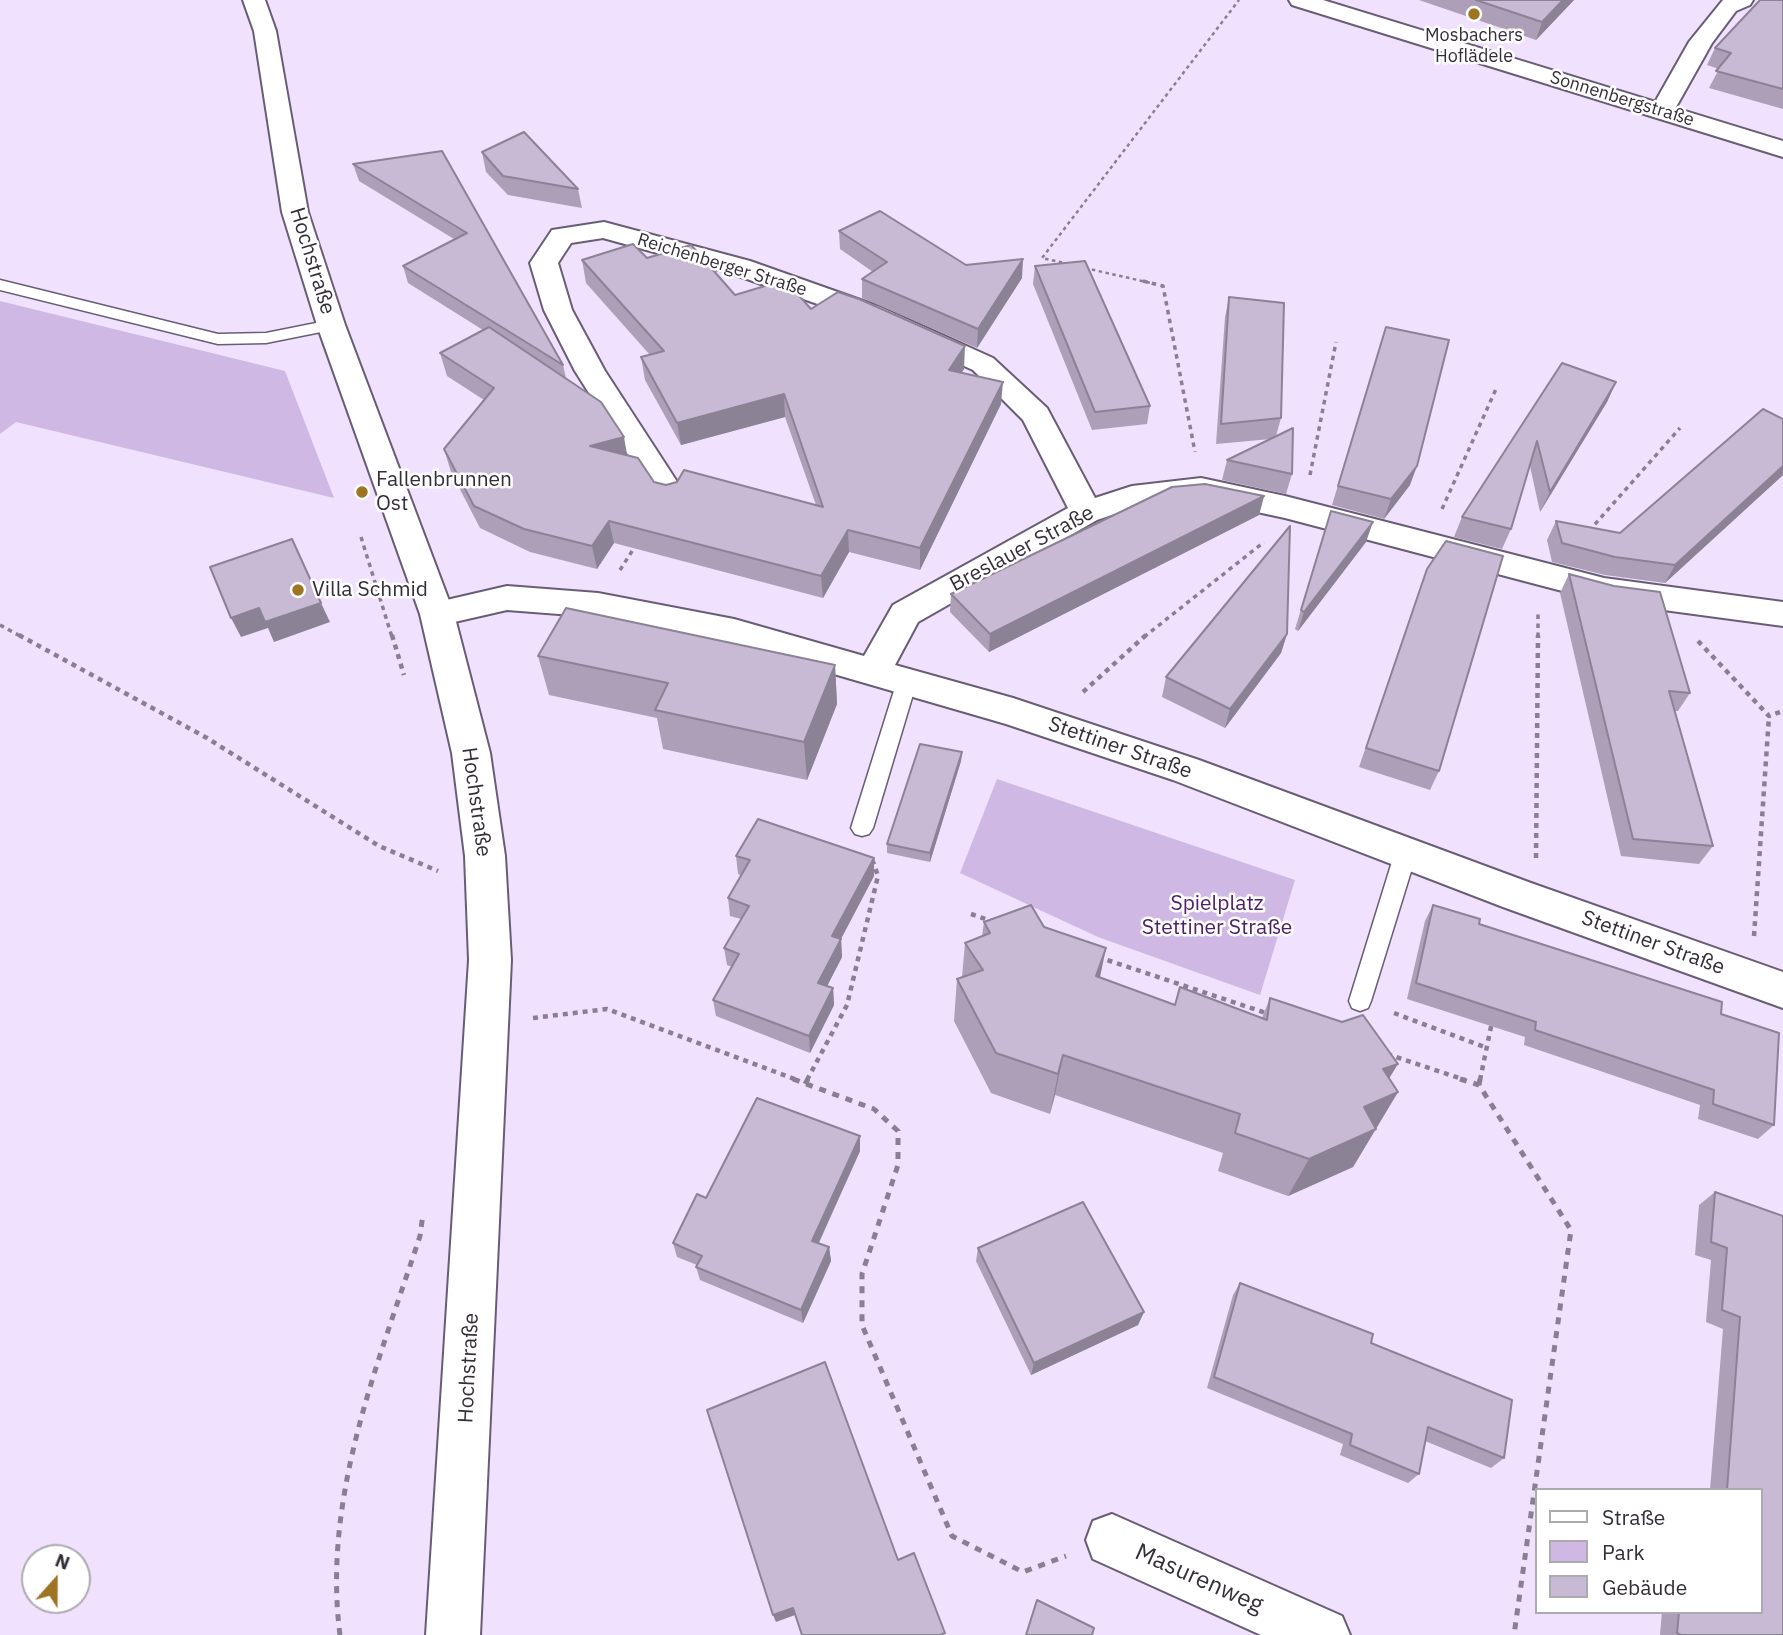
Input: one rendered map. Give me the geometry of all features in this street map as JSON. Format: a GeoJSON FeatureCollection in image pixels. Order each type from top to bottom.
{"type":"FeatureCollection","features":[{"type":"Feature","properties":{"kind":"street","name":"Hochstraße"},"geometry":{"type":"LineString","coordinates":[[254,0],[265,31],[295,212],[331,326],[437,614],[471,754],[485,856],[490,960],[453,1635]]}},
{"type":"Feature","properties":{"kind":"street","name":"Sonnenbergstraße"},"geometry":{"type":"LineString","coordinates":[[1300,0],[1783,149]]}},
{"type":"Feature","properties":{"kind":"street"},"geometry":{"type":"LineString","coordinates":[[1662,111],[1701,42],[1728,6],[1742,0]]}},
{"type":"Feature","properties":{"kind":"street"},"geometry":{"type":"LineString","coordinates":[[1757,0],[1764,1]]}},
{"type":"Feature","properties":{"kind":"street","name":"Reichenberger Straße"},"geometry":{"type":"LineString","coordinates":[[668,494],[590,371],[558,310],[544,263],[562,236],[604,230],[740,267],[870,313],[983,363],[1036,415],[1086,512]]}},
{"type":"Feature","properties":{"kind":"street","name":"Breslauer Straße"},"geometry":{"type":"LineString","coordinates":[[890,676],[905,614],[1086,512],[1132,497],[1202,489],[1303,512],[1604,590],[1783,614]]}},
{"type":"Feature","properties":{"kind":"street","name":"Stettiner Straße"},"geometry":{"type":"LineString","coordinates":[[437,614],[508,598],[598,605],[734,632],[1048,723],[1198,775],[1767,984]]}},
{"type":"Feature","properties":{"kind":"street","name":"Masurenweg"},"geometry":{"type":"LineString","coordinates":[[1112,1540],[1323,1635]]}},
{"type":"Feature","properties":{"kind":"lane"},"geometry":{"type":"LineString","coordinates":[[0,285],[218,339],[265,338],[331,326]]}},
{"type":"Feature","properties":{"kind":"lane"},"geometry":{"type":"LineString","coordinates":[[862,828],[890,676]]}},
{"type":"Feature","properties":{"kind":"lane"},"geometry":{"type":"LineString","coordinates":[[1360,1001],[1406,852]]}},
{"type":"Feature","properties":{"kind":"path"},"geometry":{"type":"LineString","coordinates":[[1069,264],[1042,258],[1239,0]]}},
{"type":"Feature","properties":{"kind":"path"},"geometry":{"type":"LineString","coordinates":[[1082,267],[1163,286],[1202,489]]}},
{"type":"Feature","properties":{"kind":"path"},"geometry":{"type":"LineString","coordinates":[[1048,723],[1148,633],[1303,512],[1336,341]]}},
{"type":"Feature","properties":{"kind":"path"},"geometry":{"type":"LineString","coordinates":[[1426,545],[1496,388]]}},
{"type":"Feature","properties":{"kind":"path"},"geometry":{"type":"LineString","coordinates":[[1536,901],[1544,575],[1680,428]]}},
{"type":"Feature","properties":{"kind":"path"},"geometry":{"type":"LineString","coordinates":[[598,605],[668,494]]}},
{"type":"Feature","properties":{"kind":"path"},"geometry":{"type":"LineString","coordinates":[[358,525],[406,682]]}},
{"type":"Feature","properties":{"kind":"path"},"geometry":{"type":"LineString","coordinates":[[1657,597],[1769,716],[1767,984]]}},
{"type":"Feature","properties":{"kind":"path"},"geometry":{"type":"LineString","coordinates":[[0,625],[207,738],[379,846],[443,873],[442,861]]}},
{"type":"Feature","properties":{"kind":"path"},"geometry":{"type":"LineString","coordinates":[[1769,716],[1783,711]]}},
{"type":"Feature","properties":{"kind":"path"},"geometry":{"type":"LineString","coordinates":[[805,1084],[847,1005],[867,926],[878,876],[862,828]]}},
{"type":"Feature","properties":{"kind":"path"},"geometry":{"type":"LineString","coordinates":[[971,914],[998,923]]}},
{"type":"Feature","properties":{"kind":"path"},"geometry":{"type":"LineString","coordinates":[[1088,953],[1271,1015]]}},
{"type":"Feature","properties":{"kind":"path"},"geometry":{"type":"LineString","coordinates":[[1360,1001],[1486,1048]]}},
{"type":"Feature","properties":{"kind":"path"},"geometry":{"type":"LineString","coordinates":[[487,1023],[607,1009],[874,1109],[898,1131],[898,1165],[862,1274],[862,1325],[953,1536],[1023,1572],[1112,1540]]}},
{"type":"Feature","properties":{"kind":"path"},"geometry":{"type":"LineString","coordinates":[[1479,1084],[1494,1010]]}},
{"type":"Feature","properties":{"kind":"path"},"geometry":{"type":"LineString","coordinates":[[1375,1049],[1479,1084],[1571,1230],[1535,1488]]}},
{"type":"Feature","properties":{"kind":"path"},"geometry":{"type":"LineString","coordinates":[[340,1635],[335,1584],[339,1533],[350,1463],[420,1236],[424,1210]]}},
{"type":"Feature","properties":{"kind":"path"},"geometry":{"type":"LineString","coordinates":[[1514,1635],[1534,1493]]}},
{"type":"Feature","properties":{"kind":"green space"},"geometry":{"type":"Polygon","coordinates":[[[0,301],[285,371],[334,498],[16,422],[0,434],[0,301]]]}},
{"type":"Feature","properties":{"kind":"green space","name":"Spielplatz Stettiner Straße"},"geometry":{"type":"Polygon","coordinates":[[[997,779],[1295,880],[1260,995],[1098,937],[960,873],[997,779]]]}},
{"type":"Feature","properties":{"kind":"building"},"geometry":{"type":"Polygon","coordinates":[[[1476,0],[1563,0],[1542,22],[1476,0]]]}},
{"type":"Feature","properties":{"kind":"building"},"geometry":{"type":"Polygon","coordinates":[[[1760,0],[1783,0],[1783,89],[1716,71],[1731,53],[1715,48],[1760,0]]]}},
{"type":"Feature","properties":{"kind":"building"},"geometry":{"type":"Polygon","coordinates":[[[524,132],[578,189],[503,176],[482,152],[524,132]]]}},
{"type":"Feature","properties":{"kind":"building"},"geometry":{"type":"Polygon","coordinates":[[[442,151],[563,365],[403,266],[467,233],[353,164],[442,151]]]}},
{"type":"Feature","properties":{"kind":"building"},"geometry":{"type":"Polygon","coordinates":[[[880,211],[966,265],[1023,259],[978,329],[862,279],[887,262],[839,231],[880,211]]]}},
{"type":"Feature","properties":{"kind":"building"},"geometry":{"type":"Polygon","coordinates":[[[633,244],[647,258],[691,245],[735,295],[785,280],[811,309],[838,292],[859,299],[965,346],[949,370],[1003,382],[920,548],[848,530],[821,576],[609,521],[592,546],[524,529],[474,506],[444,449],[494,388],[440,353],[489,327],[601,402],[624,437],[590,446],[638,458],[654,482],[666,485],[677,482],[684,470],[823,507],[784,394],[677,423],[641,357],[664,351],[582,260],[633,244]]]}},
{"type":"Feature","properties":{"kind":"building"},"geometry":{"type":"Polygon","coordinates":[[[1085,261],[1150,406],[1095,412],[1035,266],[1085,261]]]}},
{"type":"Feature","properties":{"kind":"building"},"geometry":{"type":"Polygon","coordinates":[[[1229,297],[1284,303],[1281,418],[1221,424],[1229,297]]]}},
{"type":"Feature","properties":{"kind":"building"},"geometry":{"type":"Polygon","coordinates":[[[1386,327],[1449,340],[1417,466],[1391,499],[1338,486],[1386,327]]]}},
{"type":"Feature","properties":{"kind":"building"},"geometry":{"type":"Polygon","coordinates":[[[1562,363],[1616,382],[1550,492],[1537,441],[1511,529],[1462,517],[1562,363]]]}},
{"type":"Feature","properties":{"kind":"building"},"geometry":{"type":"Polygon","coordinates":[[[1763,409],[1783,419],[1783,466],[1675,565],[1615,557],[1562,543],[1556,521],[1620,533],[1763,409]]]}},
{"type":"Feature","properties":{"kind":"building"},"geometry":{"type":"Polygon","coordinates":[[[1293,428],[1292,474],[1227,460],[1293,428]]]}},
{"type":"Feature","properties":{"kind":"building"},"geometry":{"type":"Polygon","coordinates":[[[1205,484],[1264,496],[990,634],[951,594],[1172,487],[1205,484]]]}},
{"type":"Feature","properties":{"kind":"building"},"geometry":{"type":"Polygon","coordinates":[[[1331,511],[1373,522],[1304,612],[1301,610],[1331,511]]]}},
{"type":"Feature","properties":{"kind":"building"},"geometry":{"type":"Polygon","coordinates":[[[1290,526],[1287,634],[1230,709],[1166,677],[1290,526]]]}},
{"type":"Feature","properties":{"kind":"building"},"geometry":{"type":"Polygon","coordinates":[[[292,539],[321,603],[265,622],[259,608],[231,618],[210,567],[292,539]]]}},
{"type":"Feature","properties":{"kind":"building"},"geometry":{"type":"Polygon","coordinates":[[[1446,541],[1503,556],[1439,771],[1366,748],[1427,569],[1446,541]]]}},
{"type":"Feature","properties":{"kind":"building"},"geometry":{"type":"Polygon","coordinates":[[[1569,574],[1614,586],[1660,592],[1690,693],[1669,691],[1713,846],[1633,839],[1569,574]]]}},
{"type":"Feature","properties":{"kind":"building"},"geometry":{"type":"Polygon","coordinates":[[[566,608],[835,665],[804,742],[655,710],[668,683],[538,656],[566,608]]]}},
{"type":"Feature","properties":{"kind":"building"},"geometry":{"type":"Polygon","coordinates":[[[920,744],[962,752],[930,853],[887,844],[920,744]]]}},
{"type":"Feature","properties":{"kind":"building"},"geometry":{"type":"Polygon","coordinates":[[[758,819],[874,858],[832,936],[841,939],[818,983],[833,988],[809,1036],[713,1000],[739,954],[724,948],[749,906],[728,898],[750,860],[736,856],[758,819]]]}},
{"type":"Feature","properties":{"kind":"building"},"geometry":{"type":"Polygon","coordinates":[[[1031,905],[1044,927],[1106,948],[1096,976],[1175,1005],[1180,987],[1267,1020],[1270,998],[1342,1022],[1363,1015],[1398,1064],[1383,1069],[1398,1092],[1364,1107],[1376,1129],[1309,1159],[1235,1133],[1240,1114],[1063,1055],[1058,1074],[996,1053],[957,979],[983,970],[965,943],[990,933],[984,922],[1031,905]]]}},
{"type":"Feature","properties":{"kind":"building"},"geometry":{"type":"Polygon","coordinates":[[[1433,905],[1480,919],[1479,924],[1722,1002],[1721,1014],[1779,1033],[1774,1125],[1713,1104],[1714,1090],[1535,1030],[1536,1022],[1416,983],[1433,905]]]}},
{"type":"Feature","properties":{"kind":"building"},"geometry":{"type":"Polygon","coordinates":[[[757,1098],[860,1136],[812,1241],[829,1247],[801,1310],[696,1267],[702,1256],[673,1243],[697,1194],[706,1198],[757,1098]]]}},
{"type":"Feature","properties":{"kind":"building"},"geometry":{"type":"Polygon","coordinates":[[[1715,1192],[1783,1216],[1783,1635],[1677,1633],[1679,1614],[1762,1614],[1762,1488],[1727,1488],[1740,1317],[1722,1310],[1727,1248],[1711,1242],[1715,1192]]]}},
{"type":"Feature","properties":{"kind":"building"},"geometry":{"type":"Polygon","coordinates":[[[1083,1202],[1144,1312],[1034,1363],[978,1248],[1083,1202]]]}},
{"type":"Feature","properties":{"kind":"building"},"geometry":{"type":"Polygon","coordinates":[[[1240,1283],[1373,1334],[1371,1343],[1512,1400],[1504,1458],[1428,1427],[1419,1474],[1350,1445],[1352,1434],[1214,1377],[1240,1283]]]}},
{"type":"Feature","properties":{"kind":"building"},"geometry":{"type":"Polygon","coordinates":[[[825,1362],[898,1560],[914,1553],[945,1633],[802,1635],[793,1608],[773,1615],[707,1410],[825,1362]]]}},
{"type":"Feature","properties":{"kind":"building"},"geometry":{"type":"Polygon","coordinates":[[[1037,1600],[1094,1628],[1092,1635],[1026,1635],[1037,1600]]]}},
{"type":"Feature","properties":{"kind":"place","name":"Mosbachers Hoflädele"},"geometry":{"type":"Point","coordinates":[1474,14]}},
{"type":"Feature","properties":{"kind":"place","name":"Fallenbrunnen Ost"},"geometry":{"type":"Point","coordinates":[362,492]}},
{"type":"Feature","properties":{"kind":"place","name":"Villa Schmid"},"geometry":{"type":"Point","coordinates":[298,590]}}]}
